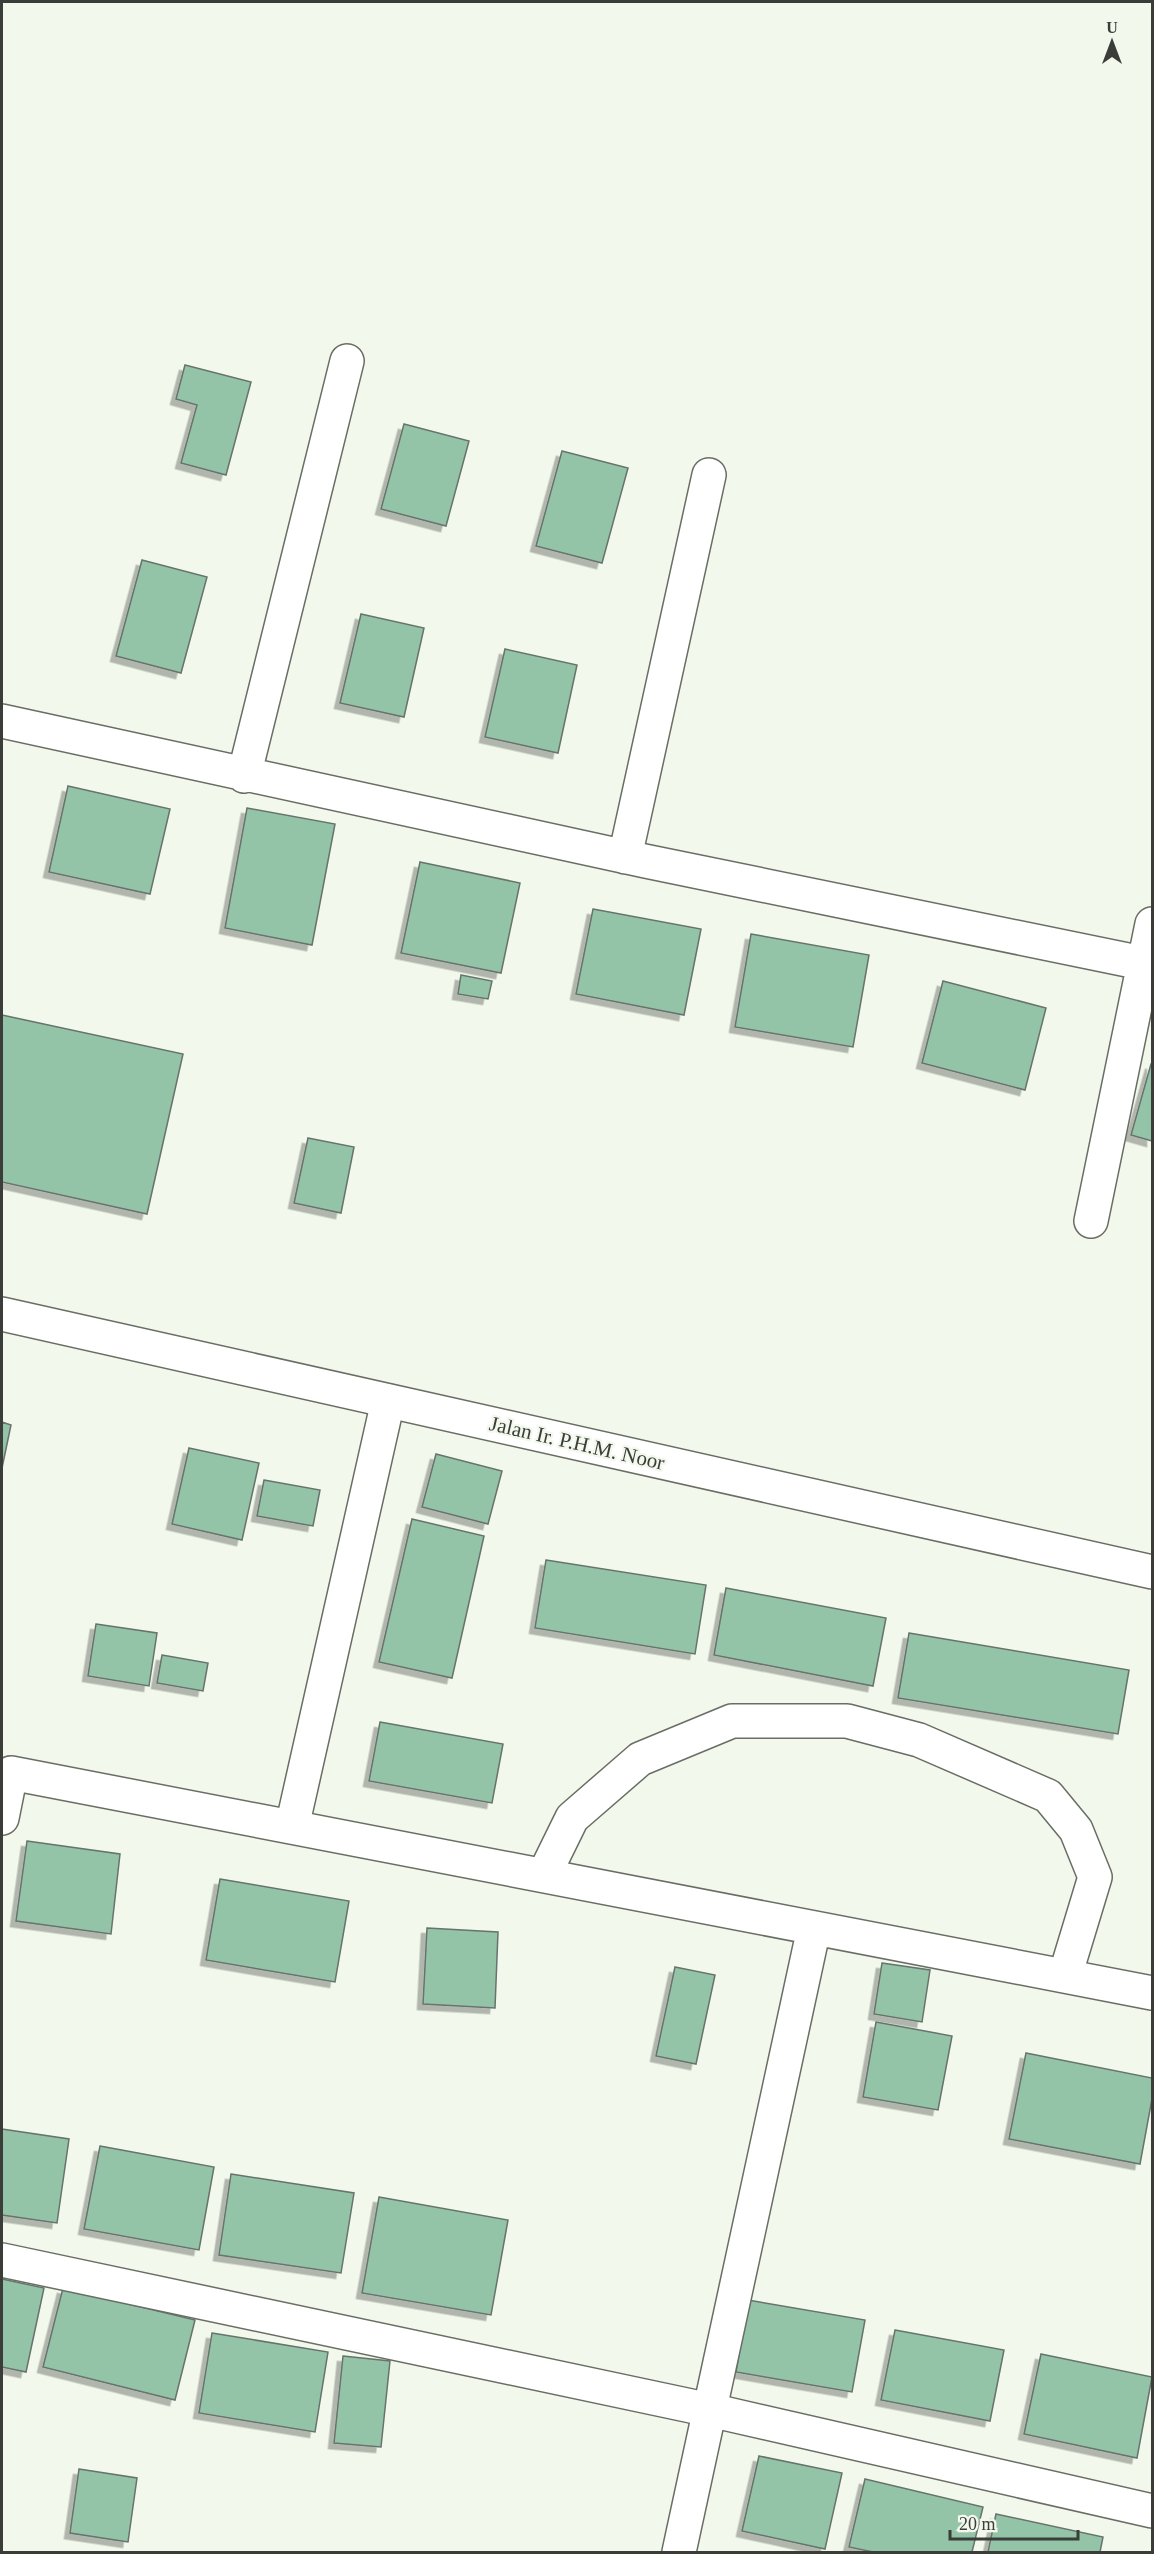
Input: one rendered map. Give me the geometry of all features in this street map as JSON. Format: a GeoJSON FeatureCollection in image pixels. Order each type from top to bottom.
{"type":"FeatureCollection","features":[{"type":"Feature","properties":{"kind":"street"},"geometry":{"type":"LineString","coordinates":[[243,776],[347,361]]}},
{"type":"Feature","properties":{"kind":"street"},"geometry":{"type":"LineString","coordinates":[[625,857],[709,475]]}},
{"type":"Feature","properties":{"kind":"street"},"geometry":{"type":"LineString","coordinates":[[2,721],[243,776],[1148,964]]}},
{"type":"Feature","properties":{"kind":"street"},"geometry":{"type":"LineString","coordinates":[[1091,1221],[1148,964],[1152,924]]}},
{"type":"Feature","properties":{"kind":"street","name":"Jalan Ir. P.H.M. Noor"},"geometry":{"type":"LineString","coordinates":[[2,1314],[1152,1572]]}},
{"type":"Feature","properties":{"kind":"street"},"geometry":{"type":"LineString","coordinates":[[292,1827],[388,1401]]}},
{"type":"Feature","properties":{"kind":"street"},"geometry":{"type":"LineString","coordinates":[[544,1875],[572,1818],[640,1759],[732,1721],[847,1721],[919,1740],[1048,1796],[1076,1830],[1095,1877],[1065,1976]]}},
{"type":"Feature","properties":{"kind":"street"},"geometry":{"type":"LineString","coordinates":[[2,1818],[11,1773],[1152,1993]]}},
{"type":"Feature","properties":{"kind":"street"},"geometry":{"type":"LineString","coordinates":[[680,2553],[814,1928]]}},
{"type":"Feature","properties":{"kind":"street"},"geometry":{"type":"LineString","coordinates":[[2,2260],[710,2410],[1152,2511]]}},
{"type":"Feature","properties":{"kind":"building"},"geometry":{"type":"Polygon","coordinates":[[[185,365],[251,382],[226,475],[181,463],[197,405],[176,399],[185,365]]]}},
{"type":"Feature","properties":{"kind":"building"},"geometry":{"type":"Polygon","coordinates":[[[404,424],[469,441],[446,526],[381,509],[404,424]]]}},
{"type":"Feature","properties":{"kind":"building"},"geometry":{"type":"Polygon","coordinates":[[[562,451],[628,468],[602,563],[536,546],[562,451]]]}},
{"type":"Feature","properties":{"kind":"building"},"geometry":{"type":"Polygon","coordinates":[[[142,560],[207,577],[181,673],[116,656],[142,560]]]}},
{"type":"Feature","properties":{"kind":"building"},"geometry":{"type":"Polygon","coordinates":[[[361,614],[424,628],[404,717],[340,703],[361,614]]]}},
{"type":"Feature","properties":{"kind":"building"},"geometry":{"type":"Polygon","coordinates":[[[505,649],[577,665],[558,753],[485,737],[505,649]]]}},
{"type":"Feature","properties":{"kind":"building"},"geometry":{"type":"Polygon","coordinates":[[[68,786],[170,809],[150,894],[49,872],[68,786]]]}},
{"type":"Feature","properties":{"kind":"building"},"geometry":{"type":"Polygon","coordinates":[[[247,808],[335,824],[312,945],[225,928],[247,808]]]}},
{"type":"Feature","properties":{"kind":"building"},"geometry":{"type":"Polygon","coordinates":[[[420,862],[520,883],[501,973],[401,953],[420,862]]]}},
{"type":"Feature","properties":{"kind":"building"},"geometry":{"type":"Polygon","coordinates":[[[593,909],[701,929],[684,1015],[576,994],[593,909]]]}},
{"type":"Feature","properties":{"kind":"building"},"geometry":{"type":"Polygon","coordinates":[[[751,934],[869,955],[853,1047],[735,1027],[751,934]]]}},
{"type":"Feature","properties":{"kind":"building"},"geometry":{"type":"Polygon","coordinates":[[[461,975],[492,981],[488,999],[458,994],[461,975]]]}},
{"type":"Feature","properties":{"kind":"building"},"geometry":{"type":"Polygon","coordinates":[[[943,981],[1046,1008],[1025,1090],[922,1063],[943,981]]]}},
{"type":"Feature","properties":{"kind":"building"},"geometry":{"type":"Polygon","coordinates":[[[2,1015],[183,1054],[147,1214],[2,1182],[2,1015]]]}},
{"type":"Feature","properties":{"kind":"building"},"geometry":{"type":"Polygon","coordinates":[[[1152,1064],[1152,1141],[1131,1135],[1152,1064]]]}},
{"type":"Feature","properties":{"kind":"building"},"geometry":{"type":"Polygon","coordinates":[[[308,1138],[354,1147],[341,1213],[294,1203],[308,1138]]]}},
{"type":"Feature","properties":{"kind":"building"},"geometry":{"type":"Polygon","coordinates":[[[2,1422],[11,1425],[2,1468],[2,1422]]]}},
{"type":"Feature","properties":{"kind":"building"},"geometry":{"type":"Polygon","coordinates":[[[189,1448],[259,1463],[242,1540],[172,1524],[189,1448]]]}},
{"type":"Feature","properties":{"kind":"building"},"geometry":{"type":"Polygon","coordinates":[[[436,1454],[502,1471],[488,1524],[422,1507],[436,1454]]]}},
{"type":"Feature","properties":{"kind":"building"},"geometry":{"type":"Polygon","coordinates":[[[264,1480],[320,1490],[313,1526],[257,1516],[264,1480]]]}},
{"type":"Feature","properties":{"kind":"building"},"geometry":{"type":"Polygon","coordinates":[[[412,1519],[484,1536],[452,1678],[379,1662],[412,1519]]]}},
{"type":"Feature","properties":{"kind":"building"},"geometry":{"type":"Polygon","coordinates":[[[546,1560],[706,1585],[695,1654],[535,1628],[546,1560]]]}},
{"type":"Feature","properties":{"kind":"building"},"geometry":{"type":"Polygon","coordinates":[[[726,1588],[886,1618],[873,1686],[714,1655],[726,1588]]]}},
{"type":"Feature","properties":{"kind":"building"},"geometry":{"type":"Polygon","coordinates":[[[96,1624],[157,1633],[149,1686],[88,1676],[96,1624]]]}},
{"type":"Feature","properties":{"kind":"building"},"geometry":{"type":"Polygon","coordinates":[[[909,1633],[1129,1670],[1118,1734],[898,1698],[909,1633]]]}},
{"type":"Feature","properties":{"kind":"building"},"geometry":{"type":"Polygon","coordinates":[[[162,1655],[208,1663],[203,1691],[157,1683],[162,1655]]]}},
{"type":"Feature","properties":{"kind":"building"},"geometry":{"type":"Polygon","coordinates":[[[380,1722],[503,1744],[492,1803],[369,1781],[380,1722]]]}},
{"type":"Feature","properties":{"kind":"building"},"geometry":{"type":"Polygon","coordinates":[[[27,1841],[120,1854],[111,1934],[16,1921],[27,1841]]]}},
{"type":"Feature","properties":{"kind":"building"},"geometry":{"type":"Polygon","coordinates":[[[220,1879],[349,1901],[335,1982],[206,1960],[220,1879]]]}},
{"type":"Feature","properties":{"kind":"building"},"geometry":{"type":"Polygon","coordinates":[[[427,1928],[498,1932],[495,2008],[423,2004],[427,1928]]]}},
{"type":"Feature","properties":{"kind":"building"},"geometry":{"type":"Polygon","coordinates":[[[882,1963],[930,1970],[922,2022],[874,2014],[882,1963]]]}},
{"type":"Feature","properties":{"kind":"building"},"geometry":{"type":"Polygon","coordinates":[[[675,1967],[715,1975],[696,2064],[656,2056],[675,1967]]]}},
{"type":"Feature","properties":{"kind":"building"},"geometry":{"type":"Polygon","coordinates":[[[876,2022],[952,2036],[938,2110],[863,2097],[876,2022]]]}},
{"type":"Feature","properties":{"kind":"building"},"geometry":{"type":"Polygon","coordinates":[[[1026,2053],[1152,2078],[1152,2099],[1140,2164],[1009,2139],[1026,2053]]]}},
{"type":"Feature","properties":{"kind":"building"},"geometry":{"type":"Polygon","coordinates":[[[2,2129],[69,2139],[57,2223],[2,2215],[2,2129]]]}},
{"type":"Feature","properties":{"kind":"building"},"geometry":{"type":"Polygon","coordinates":[[[100,2146],[214,2167],[199,2250],[84,2229],[100,2146]]]}},
{"type":"Feature","properties":{"kind":"building"},"geometry":{"type":"Polygon","coordinates":[[[231,2174],[354,2193],[341,2273],[219,2255],[231,2174]]]}},
{"type":"Feature","properties":{"kind":"building"},"geometry":{"type":"Polygon","coordinates":[[[379,2197],[508,2220],[491,2315],[362,2293],[379,2197]]]}},
{"type":"Feature","properties":{"kind":"building"},"geometry":{"type":"Polygon","coordinates":[[[2,2279],[44,2288],[26,2372],[2,2367],[2,2279]]]}},
{"type":"Feature","properties":{"kind":"building"},"geometry":{"type":"Polygon","coordinates":[[[63,2288],[195,2320],[175,2400],[43,2367],[63,2288]]]}},
{"type":"Feature","properties":{"kind":"building"},"geometry":{"type":"Polygon","coordinates":[[[748,2300],[865,2320],[852,2392],[736,2372],[748,2300]]]}},
{"type":"Feature","properties":{"kind":"building"},"geometry":{"type":"Polygon","coordinates":[[[895,2330],[1004,2350],[990,2421],[881,2400],[895,2330]]]}},
{"type":"Feature","properties":{"kind":"building"},"geometry":{"type":"Polygon","coordinates":[[[212,2333],[328,2352],[315,2432],[199,2413],[212,2333]]]}},
{"type":"Feature","properties":{"kind":"building"},"geometry":{"type":"Polygon","coordinates":[[[1041,2354],[1152,2377],[1137,2458],[1024,2434],[1041,2354]]]}},
{"type":"Feature","properties":{"kind":"building"},"geometry":{"type":"Polygon","coordinates":[[[343,2356],[390,2361],[381,2447],[334,2443],[343,2356]]]}},
{"type":"Feature","properties":{"kind":"building"},"geometry":{"type":"Polygon","coordinates":[[[759,2456],[842,2473],[825,2549],[742,2531],[759,2456]]]}},
{"type":"Feature","properties":{"kind":"building"},"geometry":{"type":"Polygon","coordinates":[[[79,2469],[137,2478],[128,2542],[70,2533],[79,2469]]]}},
{"type":"Feature","properties":{"kind":"building"},"geometry":{"type":"Polygon","coordinates":[[[865,2479],[983,2507],[972,2552],[873,2552],[849,2547],[865,2479]]]}},
{"type":"Feature","properties":{"kind":"building"},"geometry":{"type":"Polygon","coordinates":[[[996,2514],[1103,2537],[1100,2552],[988,2552],[996,2514]]]}}]}
